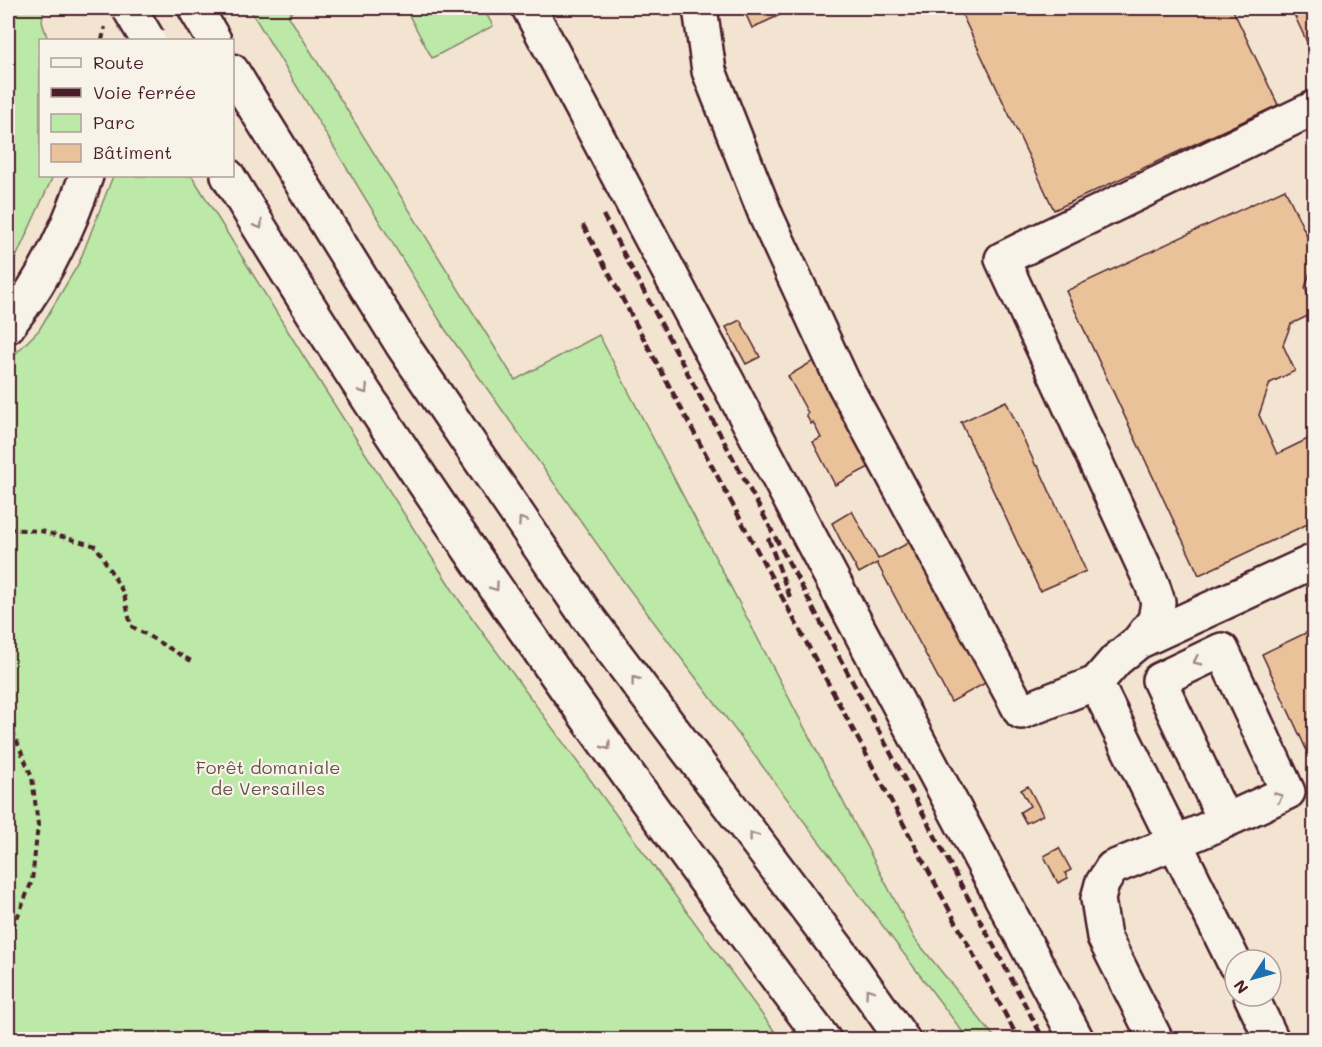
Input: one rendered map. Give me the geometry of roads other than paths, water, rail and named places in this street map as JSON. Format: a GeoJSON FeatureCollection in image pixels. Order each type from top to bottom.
{"type":"FeatureCollection","features":[{"type":"Feature","properties":{"kind":"main road"},"geometry":{"type":"LineString","coordinates":[[129,8],[147,39]]}},
{"type":"Feature","properties":{"kind":"main road"},"geometry":{"type":"LineString","coordinates":[[116,36],[139,8]]}},
{"type":"Feature","properties":{"kind":"main road"},"geometry":{"type":"LineString","coordinates":[[528,8],[1077,1040]]}},
{"type":"Feature","properties":{"kind":"main road"},"geometry":{"type":"LineString","coordinates":[[700,8],[709,71],[766,218],[843,382],[1021,712],[1096,683],[1116,660],[1138,642],[1155,620],[1158,602],[1152,584],[1002,259],[1314,108]]}},
{"type":"Feature","properties":{"kind":"main road"},"geometry":{"type":"LineString","coordinates":[[234,74],[404,346],[586,615],[848,963],[903,1040]]}},
{"type":"Feature","properties":{"kind":"main road"},"geometry":{"type":"LineString","coordinates":[[8,326],[41,277],[61,237],[86,177]]}},
{"type":"Feature","properties":{"kind":"main road"},"geometry":{"type":"LineString","coordinates":[[229,177],[347,365],[458,534],[589,722],[824,1040]]}},
{"type":"Feature","properties":{"kind":"main road"},"geometry":{"type":"LineString","coordinates":[[1138,642],[1314,561]]}},
{"type":"Feature","properties":{"kind":"main road"},"geometry":{"type":"LineString","coordinates":[[1156,1040],[1104,937],[1098,899],[1102,884],[1112,868],[1226,821],[1288,792],[1222,650],[1159,680],[1226,821]]}},
{"type":"Feature","properties":{"kind":"main road"},"geometry":{"type":"LineString","coordinates":[[1096,683],[1227,948]]}},
{"type":"Feature","properties":{"kind":"main road"},"geometry":{"type":"LineString","coordinates":[[1257,1008],[1272,1040]]}},
{"type":"Feature","properties":{"kind":"railway"},"geometry":{"type":"LineString","coordinates":[[603,215],[1044,1040]]}},
{"type":"Feature","properties":{"kind":"railway"},"geometry":{"type":"LineString","coordinates":[[583,225],[1019,1040]]}},
{"type":"Feature","properties":{"kind":"railway"},"geometry":{"type":"LineString","coordinates":[[768,538],[791,600]]}},
{"type":"Feature","properties":{"kind":"park label","name":"Forêt domaniale de Versailles"},"geometry":{"type":"Point","coordinates":[268,778]}}]}
